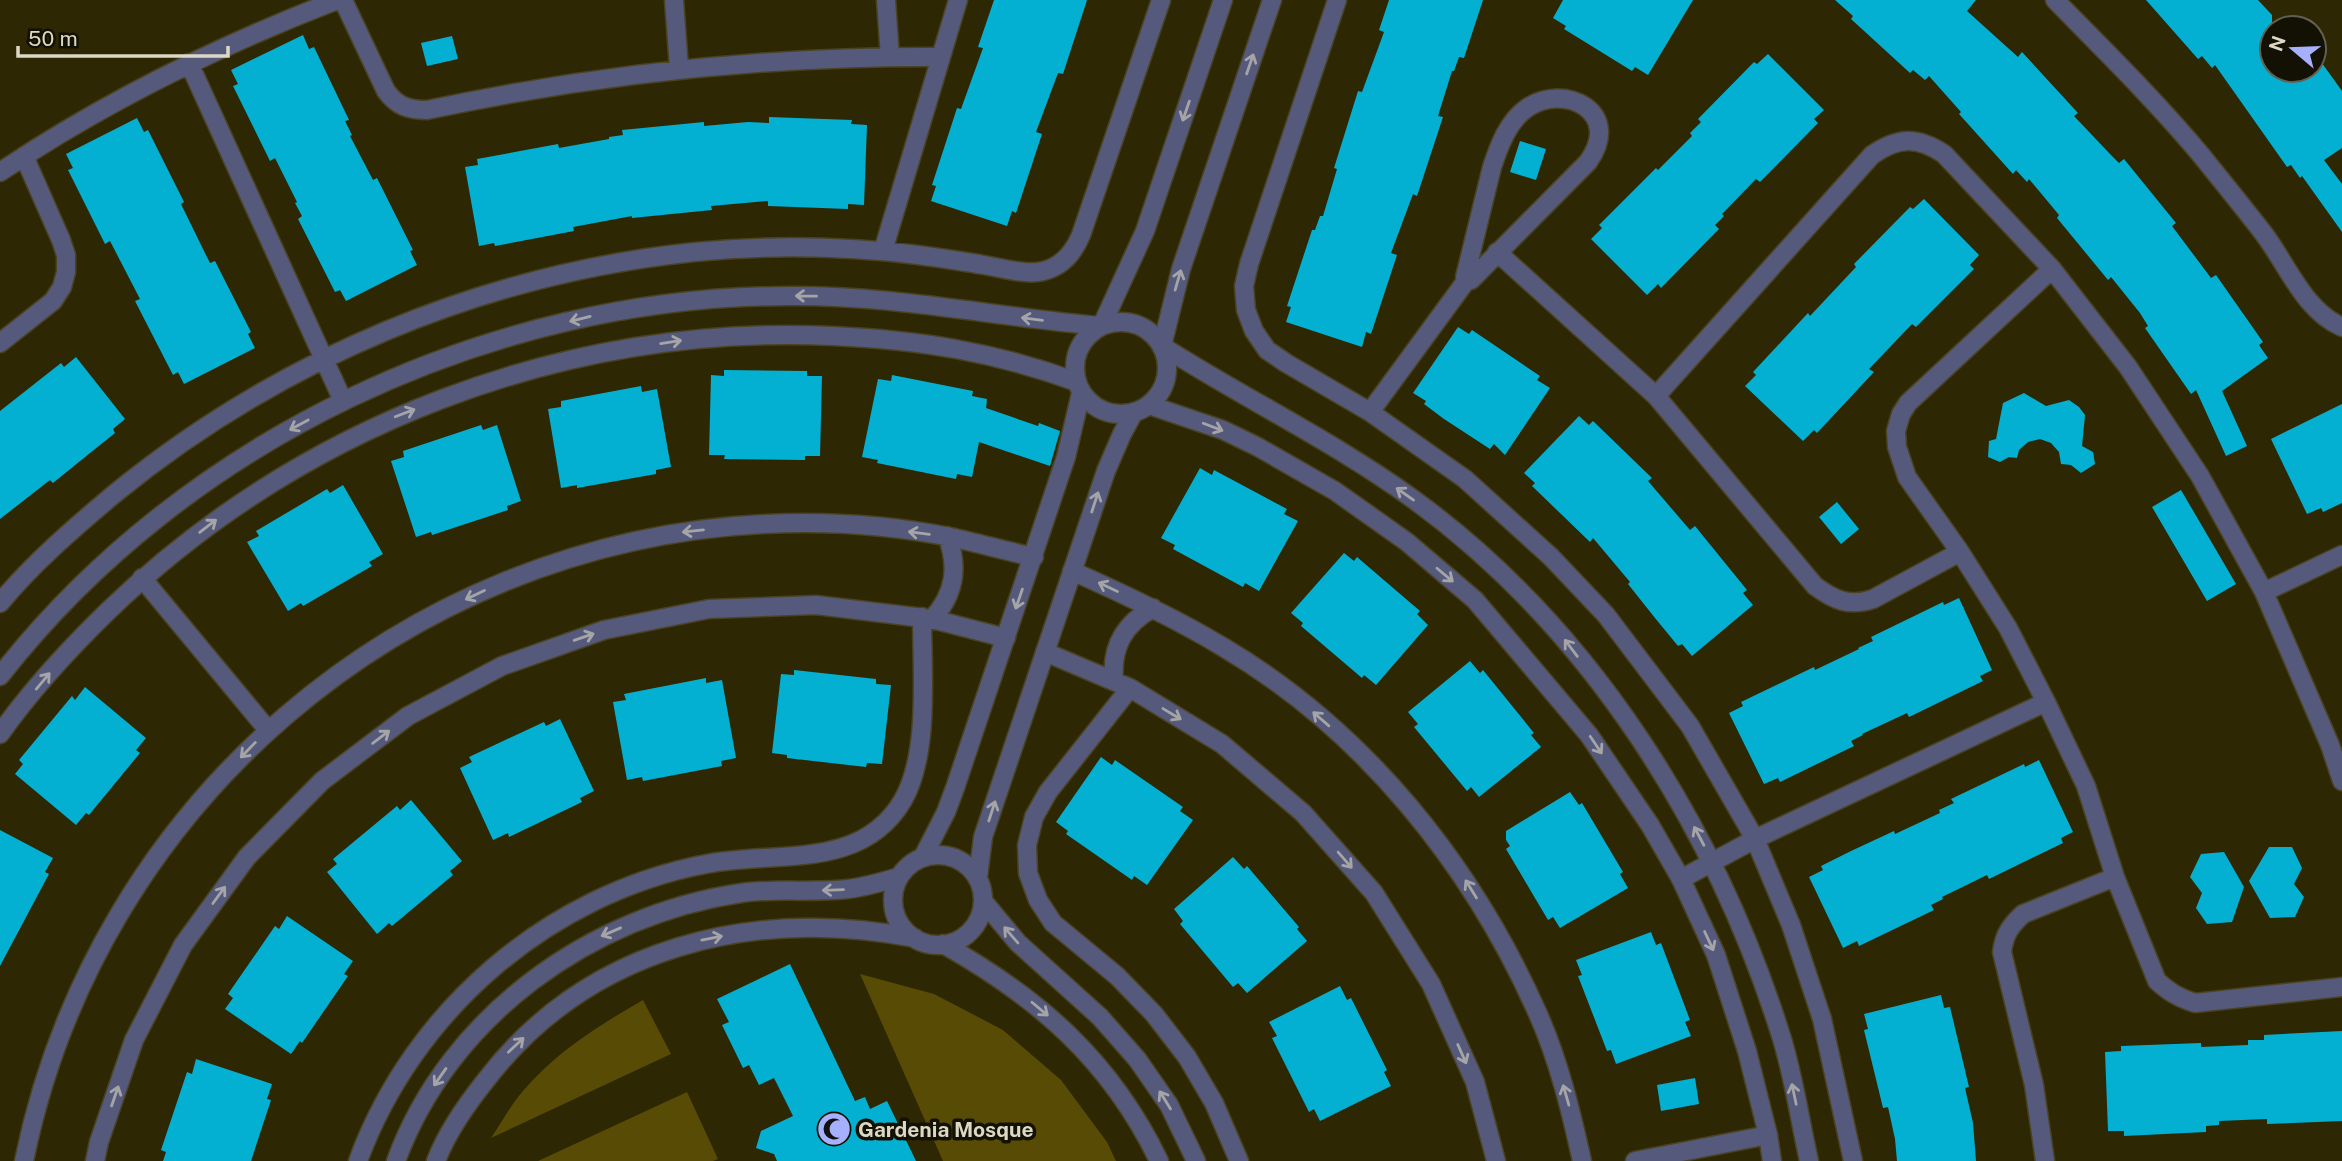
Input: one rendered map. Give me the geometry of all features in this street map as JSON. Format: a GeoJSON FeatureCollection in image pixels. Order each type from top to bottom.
{"type":"FeatureCollection","features":[{"type":"Feature","properties":{"kind":"street"},"geometry":{"type":"LineString","coordinates":[[0,172],[103,108],[189,63],[274,24],[337,0]]}},
{"type":"Feature","properties":{"kind":"street"},"geometry":{"type":"LineString","coordinates":[[344,0],[386,91],[403,107],[415,110],[679,68],[749,62],[940,57]]}},
{"type":"Feature","properties":{"kind":"street"},"geometry":{"type":"LineString","coordinates":[[674,0],[679,68]]}},
{"type":"Feature","properties":{"kind":"street"},"geometry":{"type":"LineString","coordinates":[[886,0],[890,57]]}},
{"type":"Feature","properties":{"kind":"street"},"geometry":{"type":"LineString","coordinates":[[883,251],[958,0]]}},
{"type":"Feature","properties":{"kind":"street"},"geometry":{"type":"LineString","coordinates":[[0,603],[75,527],[152,464],[234,407],[323,358],[411,319],[503,288],[599,266],[709,252],[794,247],[883,251],[1035,273],[1050,269],[1064,261],[1075,250],[1161,0]]}},
{"type":"Feature","properties":{"kind":"street"},"geometry":{"type":"LineString","coordinates":[[1101,326],[1145,231],[1223,0]]}},
{"type":"Feature","properties":{"kind":"street"},"geometry":{"type":"LineString","coordinates":[[978,877],[984,837],[1106,471],[1122,433],[1142,408],[1158,395],[1164,384],[1167,372],[1162,346],[1181,269],[1272,0]]}},
{"type":"Feature","properties":{"kind":"street"},"geometry":{"type":"LineString","coordinates":[[1337,0],[1249,264],[1244,286],[1246,310],[1254,331],[1267,350],[1370,412],[1465,479],[1552,557],[1606,615],[1690,726],[1755,839],[1791,925],[1822,1019],[1853,1161]]}},
{"type":"Feature","properties":{"kind":"street"},"geometry":{"type":"LineString","coordinates":[[2055,0],[2199,153],[2266,236],[2312,305],[2329,321],[2342,327]]}},
{"type":"Feature","properties":{"kind":"street"},"geometry":{"type":"LineString","coordinates":[[189,63],[343,401]]}},
{"type":"Feature","properties":{"kind":"street"},"geometry":{"type":"LineString","coordinates":[[1370,412],[1466,281],[1486,185],[1497,150],[1515,119],[1528,107],[1544,100],[1562,99],[1579,103],[1594,114],[1600,125],[1601,138],[1597,150],[1471,281],[1466,281]]}},
{"type":"Feature","properties":{"kind":"street"},"geometry":{"type":"LineString","coordinates":[[1656,396],[1872,155],[1885,146],[1900,141],[1931,145],[1944,154],[2052,269],[2128,367],[2193,465],[2264,592],[2336,743],[2342,781]]}},
{"type":"Feature","properties":{"kind":"street"},"geometry":{"type":"LineString","coordinates":[[0,343],[53,302],[62,287],[66,272],[66,256],[61,240],[24,156]]}},
{"type":"Feature","properties":{"kind":"street"},"geometry":{"type":"LineString","coordinates":[[1497,252],[1656,396],[1815,586],[1830,597],[1844,603],[1859,604],[1960,552]]}},
{"type":"Feature","properties":{"kind":"street"},"geometry":{"type":"LineString","coordinates":[[2052,269],[1908,403],[1900,414],[1896,431],[1897,447],[1907,477],[1960,552],[2008,628],[2046,702],[2086,786],[2115,877],[2157,981],[2180,999],[2195,1003],[2342,987]]}},
{"type":"Feature","properties":{"kind":"street"},"geometry":{"type":"LineString","coordinates":[[0,676],[57,611],[108,562],[162,515],[220,473],[280,435],[343,401],[452,355],[592,316],[723,298],[854,297],[1101,326]]}},
{"type":"Feature","properties":{"kind":"street"},"geometry":{"type":"LineString","coordinates":[[1772,1161],[1746,1051],[1716,955],[1681,879],[1650,825],[1589,735],[1475,600],[1407,542],[1335,491],[1223,430],[1142,408],[1110,413],[1089,402],[1079,388],[1074,372],[1077,350],[1090,332],[1114,322],[1136,324],[1147,329],[1162,346],[1237,393],[1301,426],[1359,462],[1468,543],[1518,590],[1564,639],[1647,748],[1713,862],[1749,945],[1783,1041],[1809,1161]]}},
{"type":"Feature","properties":{"kind":"street"},"geometry":{"type":"LineString","coordinates":[[0,734],[74,644],[142,578],[221,516],[306,462],[395,417],[489,381],[586,355],[685,340],[786,334],[886,338],[985,353],[1035,368],[1079,388]]}},
{"type":"Feature","properties":{"kind":"street"},"geometry":{"type":"LineString","coordinates":[[922,858],[955,788],[1034,557],[1066,457],[1079,388]]}},
{"type":"Feature","properties":{"kind":"street"},"geometry":{"type":"LineString","coordinates":[[24,1161],[33,1117],[62,1030],[100,946],[148,868],[203,796],[268,730],[339,673],[416,624],[498,583],[585,553],[674,533],[765,524],[856,525],[947,536],[1034,557]]}},
{"type":"Feature","properties":{"kind":"street"},"geometry":{"type":"LineString","coordinates":[[927,618],[942,608],[954,580],[954,565],[947,536]]}},
{"type":"Feature","properties":{"kind":"street"},"geometry":{"type":"LineString","coordinates":[[2264,592],[2342,555]]}},
{"type":"Feature","properties":{"kind":"street"},"geometry":{"type":"LineString","coordinates":[[1072,571],[1153,608],[1225,648],[1292,694],[1354,748],[1411,807],[1461,873],[1504,943],[1539,1017],[1567,1094],[1583,1161]]}},
{"type":"Feature","properties":{"kind":"street"},"geometry":{"type":"LineString","coordinates":[[142,578],[268,730]]}},
{"type":"Feature","properties":{"kind":"street"},"geometry":{"type":"LineString","coordinates":[[95,1161],[134,1040],[183,944],[247,857],[322,781],[408,716],[502,666],[604,630],[709,609],[816,605],[927,618],[1006,638]]}},
{"type":"Feature","properties":{"kind":"street"},"geometry":{"type":"LineString","coordinates":[[1122,684],[1113,666],[1120,637],[1129,625],[1153,608]]}},
{"type":"Feature","properties":{"kind":"street"},"geometry":{"type":"LineString","coordinates":[[358,1161],[392,1087],[424,1040],[461,997],[503,958],[549,926],[599,898],[652,877],[707,863],[819,855],[852,845],[880,827],[903,801],[916,770],[921,736],[927,618]]}},
{"type":"Feature","properties":{"kind":"street"},"geometry":{"type":"LineString","coordinates":[[1045,653],[1122,684],[1222,744],[1303,813],[1374,893],[1432,984],[1475,1082],[1496,1161]]}},
{"type":"Feature","properties":{"kind":"street"},"geometry":{"type":"LineString","coordinates":[[1122,684],[1048,792],[1034,817],[1027,845],[1028,873],[1038,900],[1053,923],[1117,976],[1154,1014],[1187,1057],[1214,1103],[1239,1161]]}},
{"type":"Feature","properties":{"kind":"street"},"geometry":{"type":"LineString","coordinates":[[1681,879],[1755,839],[2046,702]]}},
{"type":"Feature","properties":{"kind":"street"},"geometry":{"type":"LineString","coordinates":[[948,855],[970,867],[978,877],[983,901],[981,914],[966,935],[955,941],[943,944],[923,942],[904,929],[897,917],[895,890],[900,877],[913,862],[922,858],[948,855]]}},
{"type":"Feature","properties":{"kind":"street"},"geometry":{"type":"LineString","coordinates":[[396,1161],[403,1142],[439,1078],[485,1021],[540,973],[603,935],[670,908],[742,893],[847,889],[900,877]]}},
{"type":"Feature","properties":{"kind":"street"},"geometry":{"type":"LineString","coordinates":[[2045,1161],[2034,1085],[2002,952],[2003,939],[2011,925],[2023,914],[2115,877]]}},
{"type":"Feature","properties":{"kind":"street"},"geometry":{"type":"LineString","coordinates":[[983,901],[1018,943],[1100,1017],[1137,1059],[1169,1105],[1196,1161]]}},
{"type":"Feature","properties":{"kind":"street"},"geometry":{"type":"LineString","coordinates":[[436,1161],[468,1103],[504,1056],[557,1009],[597,982],[650,956],[706,938],[765,929],[856,929],[915,938]]}},
{"type":"Feature","properties":{"kind":"street"},"geometry":{"type":"LineString","coordinates":[[943,944],[1007,983],[1086,1050],[1127,1102],[1159,1161]]}},
{"type":"Feature","properties":{"kind":"street"},"geometry":{"type":"LineString","coordinates":[[1636,1161],[1768,1135]]}},
{"type":"Feature","properties":{"kind":"shaded area"},"geometry":{"type":"Polygon","coordinates":[[[860,974],[934,994],[1003,1030],[1061,1080],[1107,1142],[1116,1161],[943,1161],[860,974]]]}},
{"type":"Feature","properties":{"kind":"shaded area"},"geometry":{"type":"Polygon","coordinates":[[[643,1000],[671,1054],[491,1138],[518,1097],[546,1068],[592,1031],[643,1000]]]}},
{"type":"Feature","properties":{"kind":"shaded area"},"geometry":{"type":"Polygon","coordinates":[[[687,1092],[718,1159],[538,1161],[687,1092]]]}},
{"type":"Feature","properties":{"kind":"building"},"geometry":{"type":"Polygon","coordinates":[[[994,0],[1087,0],[1063,74],[1058,73],[1036,132],[1042,134],[1016,213],[1012,211],[1007,226],[931,201],[936,186],[932,185],[957,108],[961,109],[983,48],[978,47],[994,0]]]}},
{"type":"Feature","properties":{"kind":"building"},"geometry":{"type":"Polygon","coordinates":[[[1389,0],[1483,0],[1464,58],[1459,57],[1452,71],[1438,116],[1443,117],[1417,196],[1413,194],[1391,253],[1397,255],[1371,334],[1366,332],[1362,347],[1286,322],[1291,307],[1287,306],[1312,230],[1315,230],[1320,216],[1323,216],[1337,169],[1334,168],[1358,91],[1362,92],[1384,32],[1379,30],[1389,0]]]}},
{"type":"Feature","properties":{"kind":"building"},"geometry":{"type":"Polygon","coordinates":[[[1563,0],[1693,0],[1648,75],[1635,67],[1632,71],[1564,29],[1566,26],[1553,18],[1563,0]]]}},
{"type":"Feature","properties":{"kind":"building"},"geometry":{"type":"Polygon","coordinates":[[[1835,0],[1976,0],[1967,11],[2018,57],[2022,52],[2078,113],[2074,116],[2110,154],[2119,163],[2124,159],[2176,223],[2172,226],[2211,278],[2216,275],[2263,342],[2259,345],[2268,358],[2222,391],[2247,446],[2226,456],[2196,390],[2191,394],[2145,328],[2148,326],[2140,313],[2111,277],[2108,280],[2029,179],[2027,182],[2016,170],[2013,174],[1929,76],[1925,80],[1913,70],[1910,73],[1851,19],[1853,16],[1835,0]]]}},
{"type":"Feature","properties":{"kind":"building"},"geometry":{"type":"Polygon","coordinates":[[[2146,0],[2258,0],[2271,14],[2258,14],[2258,84],[2328,84],[2328,72],[2342,91],[2342,148],[2324,160],[2342,184],[2342,232],[2302,176],[2300,178],[2291,165],[2287,167],[2215,65],[2212,68],[2202,56],[2198,59],[2146,0]]]}},
{"type":"Feature","properties":{"kind":"building"},"geometry":{"type":"Polygon","coordinates":[[[303,35],[309,49],[314,47],[349,120],[345,121],[352,135],[350,136],[373,180],[377,178],[413,250],[410,251],[417,265],[346,301],[340,290],[335,292],[298,219],[302,216],[295,203],[297,202],[275,158],[270,161],[233,86],[238,84],[231,70],[303,35]]]}},
{"type":"Feature","properties":{"kind":"building"},"geometry":{"type":"Polygon","coordinates":[[[452,36],[458,59],[427,66],[421,43],[452,36]]]}},
{"type":"Feature","properties":{"kind":"building"},"geometry":{"type":"Polygon","coordinates":[[[1768,54],[1824,110],[1814,119],[1818,123],[1760,182],[1756,179],[1722,214],[1724,216],[1715,225],[1719,229],[1661,288],[1658,284],[1647,295],[1591,239],[1602,228],[1599,225],[1692,136],[1690,133],[1701,122],[1698,119],[1754,62],[1757,64],[1768,54]]]}},
{"type":"Feature","properties":{"kind":"building"},"geometry":{"type":"Polygon","coordinates":[[[769,117],[852,120],[851,124],[867,125],[864,205],[848,204],[848,209],[768,206],[768,201],[711,206],[712,210],[632,216],[573,227],[574,231],[495,246],[494,243],[479,246],[465,167],[478,165],[477,159],[558,144],[559,148],[609,139],[623,135],[622,130],[704,122],[704,126],[769,123],[769,117]]]}},
{"type":"Feature","properties":{"kind":"building"},"geometry":{"type":"Polygon","coordinates":[[[137,118],[144,132],[148,130],[184,202],[181,204],[210,263],[215,261],[251,332],[248,334],[255,348],[184,384],[178,372],[173,375],[135,301],[140,299],[110,241],[105,244],[68,170],[73,168],[66,154],[137,118]]]}},
{"type":"Feature","properties":{"kind":"building"},"geometry":{"type":"Polygon","coordinates":[[[1520,141],[1546,149],[1536,180],[1510,172],[1520,141]]]}},
{"type":"Feature","properties":{"kind":"building"},"geometry":{"type":"Polygon","coordinates":[[[1924,199],[1979,255],[1970,265],[1974,269],[1916,327],[1912,324],[1869,369],[1874,372],[1817,433],[1814,430],[1803,441],[1745,386],[1756,375],[1753,372],[1808,313],[1810,316],[1856,267],[1854,264],[1910,207],[1913,209],[1924,199]]]}},
{"type":"Feature","properties":{"kind":"building"},"geometry":{"type":"Polygon","coordinates":[[[1458,327],[1469,334],[1472,330],[1540,376],[1537,380],[1550,388],[1505,455],[1494,444],[1490,449],[1444,419],[1424,404],[1426,401],[1413,393],[1458,327]]]}},
{"type":"Feature","properties":{"kind":"building"},"geometry":{"type":"Polygon","coordinates":[[[76,357],[125,419],[113,429],[115,433],[53,483],[50,480],[0,519],[0,411],[61,363],[64,367],[76,357]]]}},
{"type":"Feature","properties":{"kind":"building"},"geometry":{"type":"Polygon","coordinates":[[[724,370],[807,371],[807,376],[822,376],[820,456],[805,456],[805,460],[724,459],[725,455],[709,455],[711,375],[724,376],[724,370]]]}},
{"type":"Feature","properties":{"kind":"building"},"geometry":{"type":"Polygon","coordinates":[[[892,375],[973,391],[972,396],[987,399],[986,408],[1060,431],[1050,466],[979,442],[972,477],[957,474],[956,479],[877,463],[878,460],[862,457],[878,379],[891,381],[892,375]]]}},
{"type":"Feature","properties":{"kind":"building"},"geometry":{"type":"Polygon","coordinates":[[[641,386],[642,392],[657,389],[671,467],[656,470],[656,474],[577,488],[577,485],[561,488],[548,409],[561,407],[561,401],[641,386]]]}},
{"type":"Feature","properties":{"kind":"building"},"geometry":{"type":"Polygon","coordinates":[[[2024,393],[2046,406],[2069,400],[2079,407],[2085,415],[2082,446],[2093,452],[2095,464],[2081,473],[2071,465],[2061,464],[2059,452],[2051,443],[2040,439],[2028,442],[2019,450],[2017,458],[2009,457],[2000,462],[1988,457],[1989,441],[1996,439],[2003,403],[2024,393]]]}},
{"type":"Feature","properties":{"kind":"building"},"geometry":{"type":"Polygon","coordinates":[[[2342,404],[2342,503],[2323,512],[2321,508],[2307,514],[2271,439],[2342,404]]]}},
{"type":"Feature","properties":{"kind":"building"},"geometry":{"type":"Polygon","coordinates":[[[1579,416],[1589,425],[1593,421],[1652,478],[1648,481],[1690,530],[1695,526],[1747,590],[1743,593],[1753,605],[1692,656],[1682,644],[1678,646],[1593,538],[1590,542],[1532,486],[1535,483],[1524,473],[1579,416]]]}},
{"type":"Feature","properties":{"kind":"building"},"geometry":{"type":"Polygon","coordinates":[[[481,425],[483,430],[497,425],[521,501],[507,506],[508,510],[432,535],[431,532],[416,537],[391,461],[404,457],[403,451],[481,425]]]}},
{"type":"Feature","properties":{"kind":"building"},"geometry":{"type":"Polygon","coordinates":[[[1200,468],[1212,475],[1214,470],[1287,509],[1284,514],[1298,521],[1259,591],[1245,583],[1243,587],[1173,549],[1175,545],[1161,538],[1200,468]]]}},
{"type":"Feature","properties":{"kind":"building"},"geometry":{"type":"Polygon","coordinates":[[[343,485],[383,554],[369,562],[372,566],[303,606],[301,603],[288,611],[247,542],[259,536],[256,531],[327,489],[330,493],[343,485]]]}},
{"type":"Feature","properties":{"kind":"building"},"geometry":{"type":"Polygon","coordinates":[[[2181,490],[2236,584],[2207,601],[2152,507],[2181,490]]]}},
{"type":"Feature","properties":{"kind":"building"},"geometry":{"type":"Polygon","coordinates":[[[1837,502],[1859,529],[1841,544],[1819,517],[1837,502]]]}},
{"type":"Feature","properties":{"kind":"building"},"geometry":{"type":"Polygon","coordinates":[[[1344,553],[1354,561],[1357,557],[1420,611],[1417,614],[1428,625],[1376,685],[1364,675],[1362,678],[1301,626],[1303,623],[1291,613],[1344,553]]]}},
{"type":"Feature","properties":{"kind":"building"},"geometry":{"type":"Polygon","coordinates":[[[1959,598],[1992,670],[1980,676],[1983,681],[1909,717],[1907,713],[1862,734],[1851,741],[1854,746],[1780,782],[1778,778],[1764,784],[1729,713],[1743,706],[1741,702],[1859,649],[1873,641],[1871,637],[1943,602],[1944,605],[1959,598]]]}},
{"type":"Feature","properties":{"kind":"building"},"geometry":{"type":"Polygon","coordinates":[[[1470,661],[1480,673],[1483,670],[1534,733],[1531,735],[1541,747],[1479,797],[1471,787],[1467,791],[1414,727],[1418,724],[1408,712],[1470,661]]]}},
{"type":"Feature","properties":{"kind":"building"},"geometry":{"type":"Polygon","coordinates":[[[794,670],[876,679],[876,684],[891,685],[882,764],[867,763],[866,767],[787,758],[787,755],[772,753],[781,674],[794,675],[794,670]]]}},
{"type":"Feature","properties":{"kind":"building"},"geometry":{"type":"Polygon","coordinates":[[[706,678],[706,683],[722,680],[736,758],[721,761],[722,766],[643,781],[642,777],[627,780],[613,702],[626,700],[624,694],[706,678]]]}},
{"type":"Feature","properties":{"kind":"building"},"geometry":{"type":"Polygon","coordinates":[[[85,687],[146,738],[136,750],[140,753],[89,815],[86,813],[76,825],[15,774],[23,764],[19,760],[72,696],[75,700],[85,687]]]}},
{"type":"Feature","properties":{"kind":"building"},"geometry":{"type":"Polygon","coordinates":[[[560,719],[594,791],[580,798],[582,802],[509,837],[508,833],[493,840],[460,768],[472,762],[469,757],[544,722],[546,726],[560,719]]]}},
{"type":"Feature","properties":{"kind":"building"},"geometry":{"type":"Polygon","coordinates":[[[1101,757],[1112,765],[1115,760],[1183,807],[1180,811],[1193,820],[1147,885],[1134,876],[1132,880],[1066,834],[1068,831],[1056,822],[1101,757]]]}},
{"type":"Feature","properties":{"kind":"building"},"geometry":{"type":"Polygon","coordinates":[[[2039,760],[2073,832],[2061,838],[2063,843],[1989,879],[1987,875],[1942,897],[1943,899],[1931,905],[1934,910],[1859,946],[1857,941],[1843,948],[1809,877],[1823,870],[1821,866],[1851,851],[1940,813],[1939,810],[1954,803],[1951,799],[2024,764],[2025,767],[2039,760]]]}},
{"type":"Feature","properties":{"kind":"building"},"geometry":{"type":"Polygon","coordinates":[[[1570,792],[1579,805],[1582,803],[1623,872],[1620,874],[1628,888],[1560,928],[1553,917],[1548,920],[1506,849],[1510,846],[1506,840],[1506,831],[1570,792]]]}},
{"type":"Feature","properties":{"kind":"building"},"geometry":{"type":"Polygon","coordinates":[[[411,800],[462,861],[450,871],[453,875],[392,926],[389,923],[377,934],[327,872],[337,864],[333,859],[397,806],[400,810],[411,800]]]}},
{"type":"Feature","properties":{"kind":"building"},"geometry":{"type":"Polygon","coordinates":[[[0,830],[53,858],[45,872],[49,874],[0,966],[0,830]]]}},
{"type":"Feature","properties":{"kind":"building"},"geometry":{"type":"Polygon","coordinates":[[[2269,847],[2292,847],[2302,868],[2294,884],[2304,897],[2295,917],[2270,918],[2249,881],[2269,847]]]}},
{"type":"Feature","properties":{"kind":"building"},"geometry":{"type":"Polygon","coordinates":[[[2224,852],[2244,887],[2232,922],[2207,924],[2196,908],[2202,893],[2190,877],[2201,854],[2224,852]]]}},
{"type":"Feature","properties":{"kind":"building"},"geometry":{"type":"Polygon","coordinates":[[[1233,857],[1244,869],[1247,866],[1299,927],[1297,929],[1307,941],[1247,993],[1238,983],[1233,987],[1180,924],[1183,921],[1174,909],[1233,857]]]}},
{"type":"Feature","properties":{"kind":"building"},"geometry":{"type":"Polygon","coordinates":[[[287,916],[353,961],[344,974],[348,976],[302,1043],[300,1041],[291,1054],[225,1009],[233,998],[228,994],[275,926],[279,929],[287,916]]]}},
{"type":"Feature","properties":{"kind":"building"},"geometry":{"type":"Polygon","coordinates":[[[1651,932],[1656,945],[1661,943],[1690,1020],[1685,1022],[1691,1036],[1616,1064],[1611,1050],[1607,1051],[1578,976],[1582,975],[1576,960],[1651,932]]]}},
{"type":"Feature","properties":{"kind":"building"},"geometry":{"type":"Polygon","coordinates":[[[790,964],[855,1101],[865,1097],[870,1109],[887,1101],[916,1161],[777,1161],[774,1154],[756,1148],[761,1131],[793,1116],[774,1078],[759,1085],[749,1065],[743,1068],[722,1025],[729,1022],[717,999],[790,964]]]}},
{"type":"Feature","properties":{"kind":"building"},"geometry":{"type":"Polygon","coordinates":[[[1340,986],[1347,1000],[1351,998],[1387,1070],[1384,1072],[1391,1086],[1320,1121],[1314,1109],[1309,1112],[1272,1038],[1277,1036],[1269,1022],[1340,986]]]}},
{"type":"Feature","properties":{"kind":"building"},"geometry":{"type":"Polygon","coordinates":[[[1941,995],[1944,1008],[1950,1007],[1969,1087],[1965,1088],[1973,1123],[1976,1161],[1897,1161],[1888,1107],[1883,1108],[1864,1030],[1868,1029],[1864,1014],[1941,995]]]}},
{"type":"Feature","properties":{"kind":"building"},"geometry":{"type":"Polygon","coordinates":[[[2342,1031],[2342,1121],[2267,1124],[2267,1119],[2219,1121],[2219,1125],[2206,1126],[2206,1132],[2124,1136],[2124,1131],[2108,1131],[2105,1052],[2121,1051],[2121,1046],[2201,1043],[2201,1047],[2248,1045],[2248,1040],[2264,1040],[2264,1035],[2342,1031]]]}},
{"type":"Feature","properties":{"kind":"building"},"geometry":{"type":"Polygon","coordinates":[[[196,1059],[272,1084],[267,1099],[271,1100],[251,1161],[163,1161],[166,1152],[161,1150],[187,1072],[192,1074],[196,1059]]]}},
{"type":"Feature","properties":{"kind":"building"},"geometry":{"type":"Polygon","coordinates":[[[1695,1078],[1699,1104],[1661,1111],[1657,1085],[1695,1078]]]}},
{"type":"Feature","properties":{"kind":"place","name":"Gardenia Mosque"},"geometry":{"type":"Point","coordinates":[834,1129]}}]}
